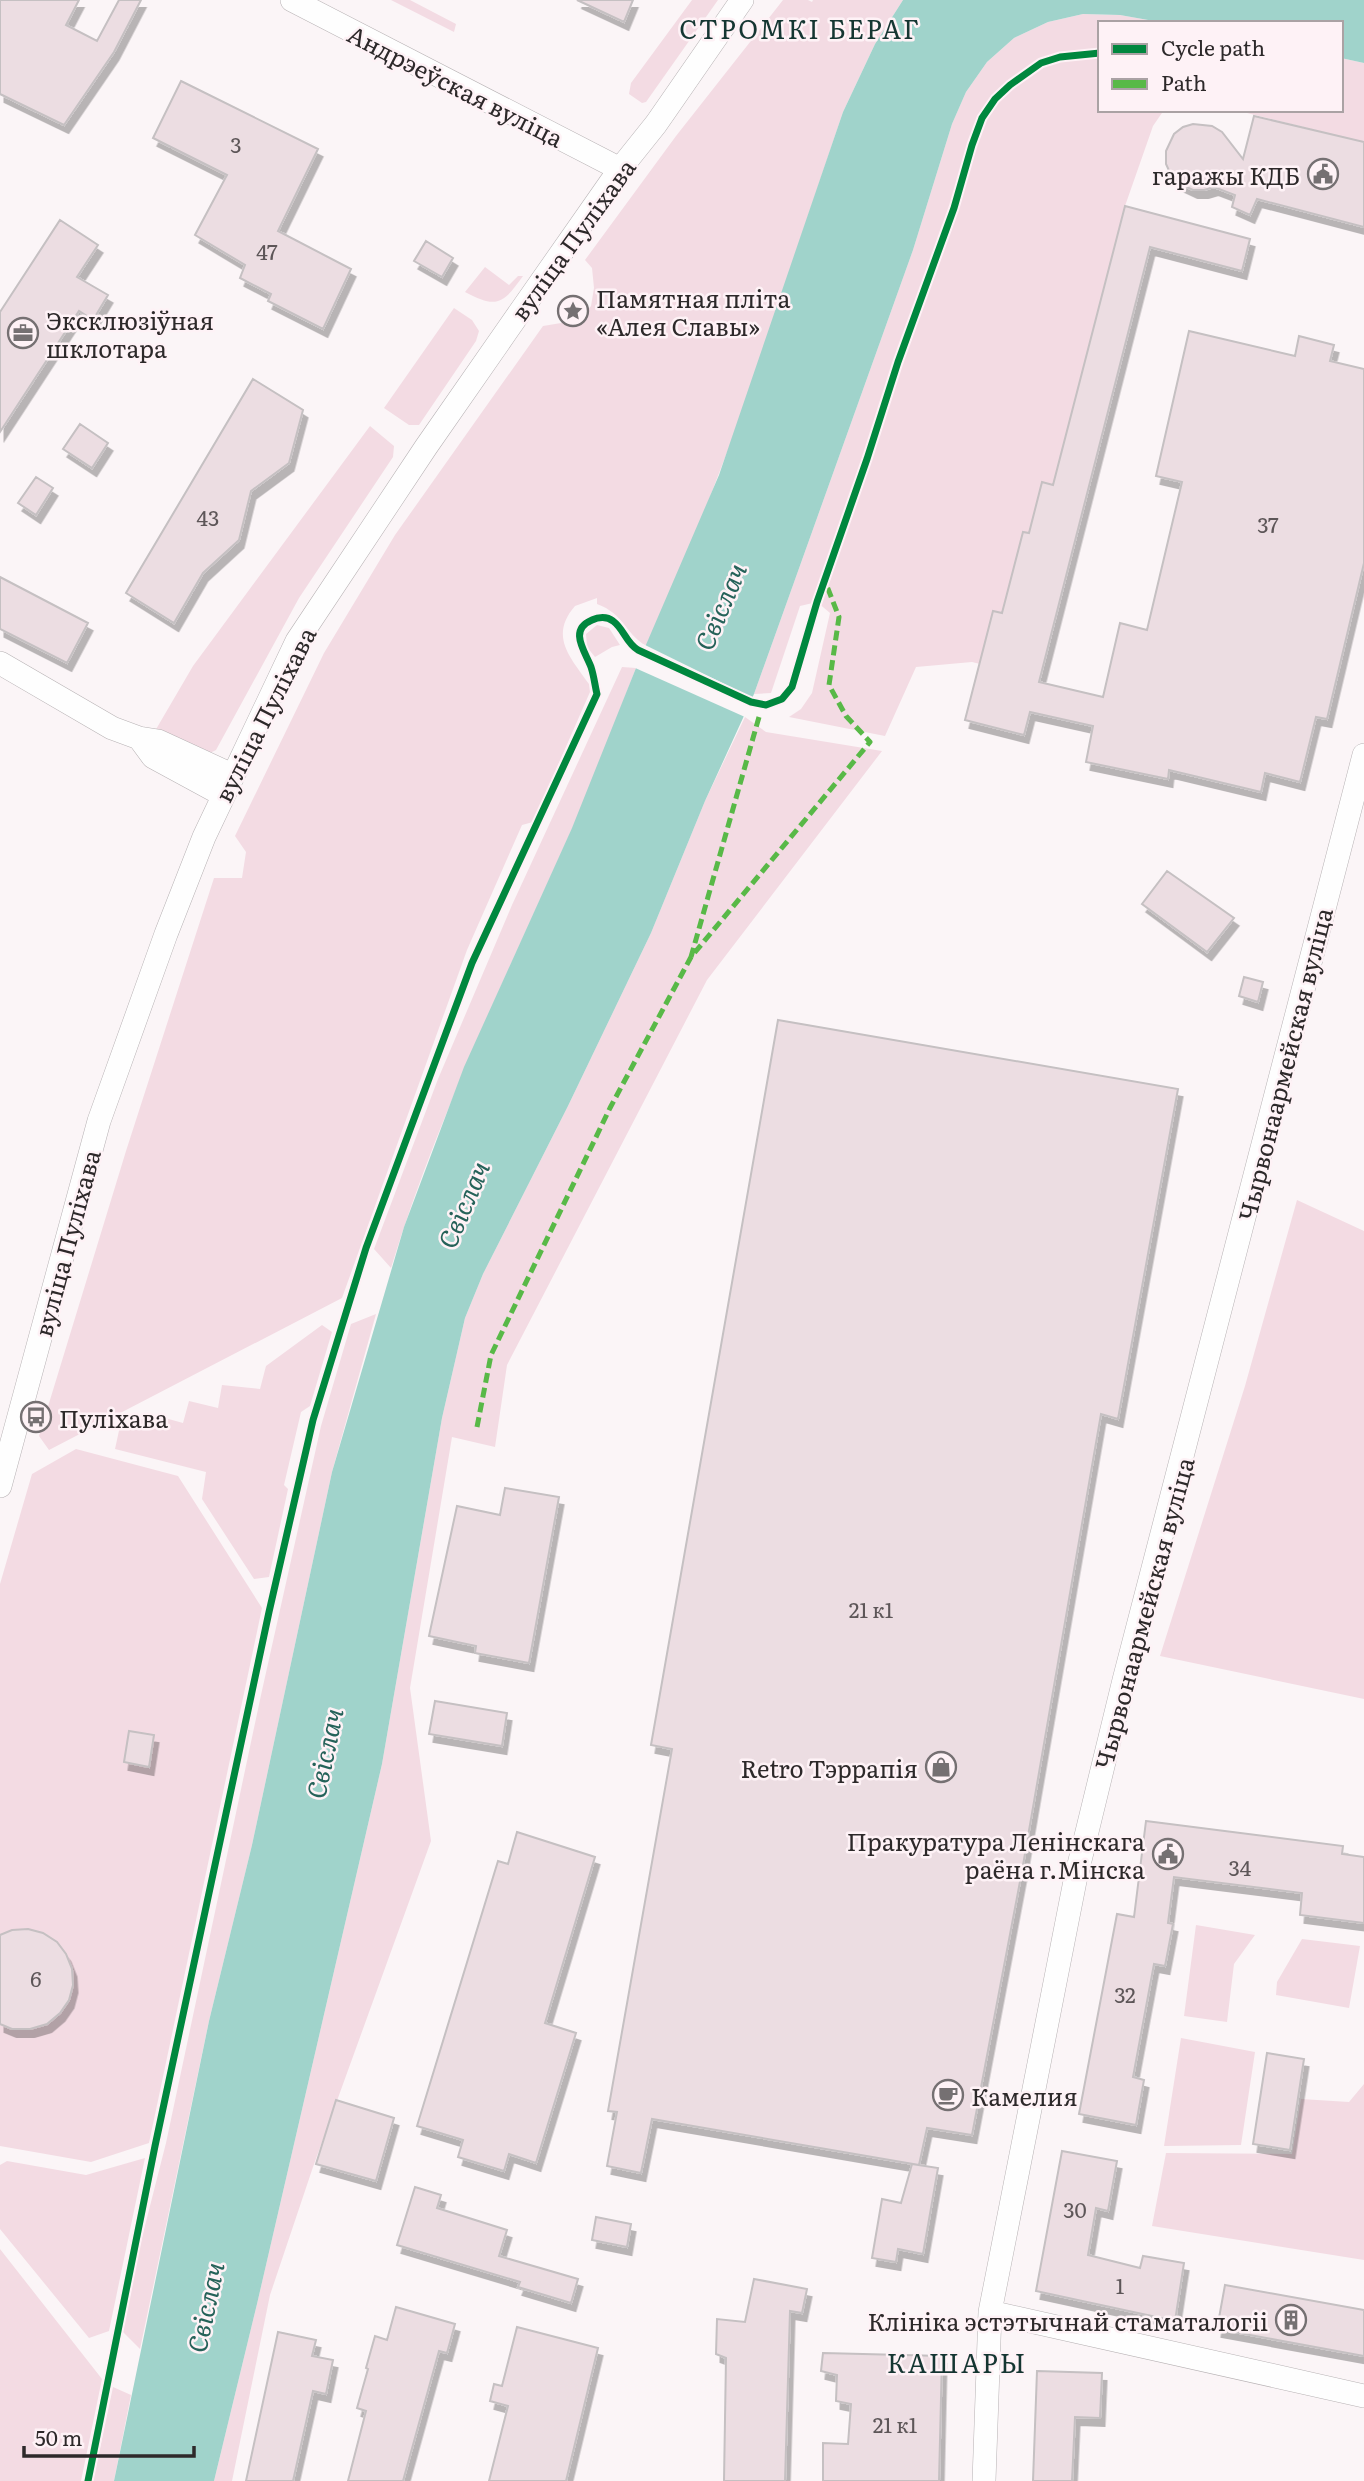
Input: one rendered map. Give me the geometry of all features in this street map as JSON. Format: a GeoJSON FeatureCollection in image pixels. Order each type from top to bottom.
{"type":"FeatureCollection","features":[{"type":"Feature","properties":{"kind":"street","name":"Андрэеўская вуліца"},"geometry":{"type":"LineString","coordinates":[[292,0],[620,169]]}},
{"type":"Feature","properties":{"kind":"street","name":"вуліца Пуліхава"},"geometry":{"type":"LineString","coordinates":[[0,1486],[99,1121],[166,934],[228,785],[297,641],[426,447],[742,0]]}},
{"type":"Feature","properties":{"kind":"street"},"geometry":{"type":"LineString","coordinates":[[0,663],[112,728],[139,738],[153,757],[228,785]]}},
{"type":"Feature","properties":{"kind":"street","name":"Чырвонаармейская вуліца"},"geometry":{"type":"LineString","coordinates":[[984,2481],[990,2312],[1074,1881],[1364,755]]}},
{"type":"Feature","properties":{"kind":"street"},"geometry":{"type":"LineString","coordinates":[[990,2312],[1364,2396]]}},
{"type":"Feature","properties":{"kind":"shaded area"},"geometry":{"type":"Polygon","coordinates":[[[391,0],[410,0],[456,24],[454,32],[391,0]]]}},
{"type":"Feature","properties":{"kind":"shaded area"},"geometry":{"type":"Polygon","coordinates":[[[692,0],[718,0],[646,102],[642,103],[629,94],[631,83],[692,0]]]}},
{"type":"Feature","properties":{"kind":"shaded area"},"geometry":{"type":"Polygon","coordinates":[[[783,0],[903,0],[875,44],[843,112],[739,421],[703,515],[646,646],[619,618],[597,604],[597,598],[575,606],[567,617],[563,637],[565,646],[589,684],[590,692],[533,822],[522,825],[467,950],[342,1298],[49,1450],[39,1436],[126,1151],[214,878],[242,878],[246,852],[235,836],[324,653],[395,535],[543,326],[579,320],[591,306],[594,288],[592,268],[585,260],[676,136],[783,0]]]}},
{"type":"Feature","properties":{"kind":"shaded area"},"geometry":{"type":"Polygon","coordinates":[[[1083,14],[1120,15],[1154,21],[1098,21],[1098,112],[1163,112],[1153,126],[1125,206],[1053,485],[1029,533],[1023,532],[1002,613],[993,611],[980,664],[972,662],[916,667],[885,736],[789,717],[801,709],[812,693],[830,613],[817,602],[800,606],[771,693],[754,694],[913,250],[952,124],[966,92],[987,62],[1014,38],[1048,22],[1083,14]]]}},
{"type":"Feature","properties":{"kind":"shaded area"},"geometry":{"type":"Polygon","coordinates":[[[1343,58],[1364,63],[1364,142],[1243,112],[1343,112],[1343,58]]]}},
{"type":"Feature","properties":{"kind":"shaded area"},"geometry":{"type":"Polygon","coordinates":[[[485,267],[509,285],[518,276],[523,276],[504,298],[485,301],[465,292],[485,267]]]}},
{"type":"Feature","properties":{"kind":"shaded area"},"geometry":{"type":"Polygon","coordinates":[[[454,308],[472,320],[479,331],[476,341],[419,425],[409,425],[384,408],[454,308]]]}},
{"type":"Feature","properties":{"kind":"shaded area"},"geometry":{"type":"Polygon","coordinates":[[[370,426],[394,446],[393,457],[299,598],[216,750],[210,753],[155,731],[193,666],[370,426]]]}},
{"type":"Feature","properties":{"kind":"shaded area"},"geometry":{"type":"Polygon","coordinates":[[[597,625],[609,628],[620,645],[595,657],[587,647],[586,634],[597,625]]]}},
{"type":"Feature","properties":{"kind":"shaded area"},"geometry":{"type":"Polygon","coordinates":[[[622,667],[636,668],[580,811],[451,1101],[391,1268],[374,1249],[438,1079],[512,905],[622,667]]]}},
{"type":"Feature","properties":{"kind":"shaded area"},"geometry":{"type":"Polygon","coordinates":[[[745,717],[766,732],[882,751],[707,980],[507,1365],[495,1447],[452,1437],[410,1688],[431,1841],[313,2167],[270,2295],[232,2481],[214,2481],[382,1764],[442,1418],[465,1318],[483,1274],[651,933],[705,801],[745,717]]]}},
{"type":"Feature","properties":{"kind":"shaded area"},"geometry":{"type":"Polygon","coordinates":[[[1297,1200],[1364,1231],[1364,1699],[1160,1656],[1245,1386],[1297,1200]]]}},
{"type":"Feature","properties":{"kind":"shaded area"},"geometry":{"type":"Polygon","coordinates":[[[376,1314],[332,1472],[252,1845],[209,2021],[140,2349],[119,2328],[166,2143],[321,1426],[351,1324],[376,1314]]]}},
{"type":"Feature","properties":{"kind":"shaded area"},"geometry":{"type":"Polygon","coordinates":[[[322,1325],[332,1332],[310,1406],[301,1412],[284,1485],[288,1489],[269,1577],[254,1579],[202,1499],[206,1472],[115,1449],[120,1426],[154,1415],[183,1423],[189,1401],[218,1408],[222,1385],[260,1389],[266,1366],[322,1325]]]}},
{"type":"Feature","properties":{"kind":"shaded area"},"geometry":{"type":"Polygon","coordinates":[[[76,1449],[178,1476],[262,1608],[149,2143],[91,2162],[0,2146],[0,1584],[32,1474],[76,1449]]]}},
{"type":"Feature","properties":{"kind":"shaded area"},"geometry":{"type":"Polygon","coordinates":[[[1196,1925],[1255,1935],[1234,1964],[1227,2022],[1184,2016],[1196,1925]]]}},
{"type":"Feature","properties":{"kind":"shaded area"},"geometry":{"type":"Polygon","coordinates":[[[1302,1939],[1360,1946],[1349,2008],[1276,1995],[1277,1982],[1302,1939]]]}},
{"type":"Feature","properties":{"kind":"shaded area"},"geometry":{"type":"Polygon","coordinates":[[[1181,2038],[1255,2052],[1241,2145],[1164,2146],[1181,2038]]]}},
{"type":"Feature","properties":{"kind":"shaded area"},"geometry":{"type":"Polygon","coordinates":[[[1364,2084],[1364,2260],[1152,2226],[1166,2153],[1292,2154],[1301,2099],[1349,2102],[1364,2084]]]}},
{"type":"Feature","properties":{"kind":"shaded area"},"geometry":{"type":"Polygon","coordinates":[[[145,2158],[109,2331],[89,2338],[0,2229],[0,2165],[7,2161],[86,2175],[145,2158]]]}},
{"type":"Feature","properties":{"kind":"shaded area"},"geometry":{"type":"Polygon","coordinates":[[[0,2249],[102,2379],[81,2481],[0,2481],[0,2249]]]}},
{"type":"Feature","properties":{"kind":"shaded area"},"geometry":{"type":"Polygon","coordinates":[[[113,2387],[131,2395],[114,2481],[93,2481],[113,2387]]]}},
{"type":"Feature","properties":{"kind":"water","name":"Свіслач"},"geometry":{"type":"Polygon","coordinates":[[[903,0],[1364,0],[1364,63],[1343,58],[1343,21],[1154,21],[1120,15],[1083,14],[1048,22],[1014,38],[987,62],[966,92],[952,124],[913,250],[754,694],[705,801],[651,933],[483,1274],[465,1318],[442,1418],[382,1764],[214,2481],[114,2481],[209,2021],[252,1845],[332,1472],[404,1227],[464,1067],[572,828],[636,668],[719,475],[843,112],[875,44],[903,0]]]}},
{"type":"Feature","properties":{"kind":"pier"},"geometry":{"type":"Polygon","coordinates":[[[643,644],[753,698],[745,717],[633,667],[643,644]]]}},
{"type":"Feature","properties":{"kind":"building"},"geometry":{"type":"Polygon","coordinates":[[[0,0],[79,0],[66,25],[97,41],[119,0],[141,0],[114,52],[64,125],[0,94],[0,0]]]}},
{"type":"Feature","properties":{"kind":"building"},"geometry":{"type":"Polygon","coordinates":[[[577,0],[633,0],[624,22],[577,0]]]}},
{"type":"Feature","properties":{"kind":"building"},"geometry":{"type":"Polygon","coordinates":[[[181,81],[318,149],[278,231],[351,269],[323,329],[268,301],[271,294],[240,278],[245,265],[195,235],[227,175],[153,138],[181,81]]]}},
{"type":"Feature","properties":{"kind":"building"},"geometry":{"type":"Polygon","coordinates":[[[1254,116],[1364,142],[1364,227],[1257,199],[1250,215],[1232,207],[1235,195],[1214,187],[1193,190],[1180,184],[1171,175],[1166,164],[1166,151],[1174,134],[1183,127],[1193,124],[1212,126],[1222,132],[1243,159],[1254,116]]]}},
{"type":"Feature","properties":{"kind":"building"},"geometry":{"type":"Polygon","coordinates":[[[1125,206],[1250,239],[1242,271],[1150,247],[1039,682],[1103,697],[1120,623],[1147,630],[1182,482],[1156,476],[1189,331],[1295,356],[1299,336],[1334,345],[1330,361],[1364,369],[1364,563],[1327,719],[1316,717],[1300,782],[1265,773],[1261,792],[1169,770],[1168,779],[1086,762],[1093,726],[1030,712],[1024,735],[965,720],[993,611],[1002,613],[1023,532],[1029,533],[1042,482],[1053,485],[1125,206]]]}},
{"type":"Feature","properties":{"kind":"building"},"geometry":{"type":"Polygon","coordinates":[[[60,220],[98,245],[77,277],[108,295],[93,320],[79,311],[0,432],[0,312],[60,220]]]}},
{"type":"Feature","properties":{"kind":"building"},"geometry":{"type":"Polygon","coordinates":[[[426,241],[453,258],[442,277],[414,261],[426,241]]]}},
{"type":"Feature","properties":{"kind":"building"},"geometry":{"type":"Polygon","coordinates":[[[253,379],[303,410],[289,463],[251,491],[239,540],[203,573],[174,623],[126,593],[253,379]]]}},
{"type":"Feature","properties":{"kind":"building"},"geometry":{"type":"Polygon","coordinates":[[[80,424],[108,443],[92,468],[63,449],[80,424]]]}},
{"type":"Feature","properties":{"kind":"building"},"geometry":{"type":"Polygon","coordinates":[[[36,477],[53,488],[36,515],[18,503],[36,477]]]}},
{"type":"Feature","properties":{"kind":"building"},"geometry":{"type":"Polygon","coordinates":[[[0,577],[88,623],[67,663],[0,629],[0,577]]]}},
{"type":"Feature","properties":{"kind":"building"},"geometry":{"type":"Polygon","coordinates":[[[1167,871],[1234,918],[1207,952],[1142,904],[1167,871]]]}},
{"type":"Feature","properties":{"kind":"building"},"geometry":{"type":"Polygon","coordinates":[[[1244,977],[1263,982],[1258,1002],[1239,996],[1244,977]]]}},
{"type":"Feature","properties":{"kind":"building"},"geometry":{"type":"Polygon","coordinates":[[[778,1020],[1178,1089],[1118,1419],[1101,1414],[1022,1871],[972,2135],[927,2128],[919,2165],[652,2119],[641,2173],[607,2166],[617,2112],[608,2111],[672,1749],[651,1745],[778,1020]]]}},
{"type":"Feature","properties":{"kind":"building"},"geometry":{"type":"Polygon","coordinates":[[[505,1488],[559,1497],[529,1663],[475,1653],[476,1646],[429,1636],[457,1506],[500,1515],[505,1488]]]}},
{"type":"Feature","properties":{"kind":"building"},"geometry":{"type":"Polygon","coordinates":[[[435,1701],[507,1713],[502,1746],[429,1734],[435,1701]]]}},
{"type":"Feature","properties":{"kind":"building"},"geometry":{"type":"Polygon","coordinates":[[[129,1731],[154,1735],[149,1767],[124,1762],[129,1731]]]}},
{"type":"Feature","properties":{"kind":"building"},"geometry":{"type":"Polygon","coordinates":[[[1146,1821],[1343,1846],[1342,1854],[1364,1857],[1364,1923],[1300,1915],[1302,1893],[1174,1877],[1168,1923],[1173,1924],[1165,1966],[1154,1964],[1133,2077],[1144,2080],[1136,2125],[1079,2114],[1117,1914],[1134,1917],[1146,1821]]]}},
{"type":"Feature","properties":{"kind":"building"},"geometry":{"type":"Polygon","coordinates":[[[517,1832],[595,1857],[545,2023],[576,2033],[536,2163],[509,2154],[504,2171],[458,2157],[463,2140],[417,2126],[498,1861],[508,1864],[517,1832]]]}},
{"type":"Feature","properties":{"kind":"building"},"geometry":{"type":"Polygon","coordinates":[[[28,1929],[43,1933],[57,1942],[72,1969],[73,1985],[69,2000],[60,2013],[47,2024],[30,2029],[12,2029],[0,2024],[0,1935],[12,1930],[28,1929]]]}},
{"type":"Feature","properties":{"kind":"building"},"geometry":{"type":"Polygon","coordinates":[[[1267,2053],[1304,2059],[1290,2150],[1253,2144],[1267,2053]]]}},
{"type":"Feature","properties":{"kind":"building"},"geometry":{"type":"Polygon","coordinates":[[[336,2100],[394,2118],[376,2181],[316,2164],[336,2100]]]}},
{"type":"Feature","properties":{"kind":"building"},"geometry":{"type":"Polygon","coordinates":[[[1062,2151],[1117,2161],[1108,2211],[1096,2208],[1088,2255],[1140,2268],[1143,2256],[1184,2263],[1175,2321],[1036,2291],[1062,2151]]]}},
{"type":"Feature","properties":{"kind":"building"},"geometry":{"type":"Polygon","coordinates":[[[912,2164],[938,2168],[923,2254],[898,2249],[896,2262],[872,2258],[882,2199],[901,2203],[912,2164]]]}},
{"type":"Feature","properties":{"kind":"building"},"geometry":{"type":"Polygon","coordinates":[[[415,2187],[441,2195],[437,2208],[507,2230],[499,2256],[578,2279],[571,2303],[518,2287],[520,2282],[397,2245],[415,2187]]]}},
{"type":"Feature","properties":{"kind":"building"},"geometry":{"type":"Polygon","coordinates":[[[596,2217],[631,2224],[627,2247],[592,2240],[596,2217]]]}},
{"type":"Feature","properties":{"kind":"building"},"geometry":{"type":"Polygon","coordinates":[[[754,2279],[807,2289],[802,2313],[790,2311],[785,2481],[724,2481],[726,2358],[716,2354],[717,2319],[745,2322],[754,2279]]]}},
{"type":"Feature","properties":{"kind":"building","name":"Клініка эстэтычнай стаматалогіі"},"geometry":{"type":"Polygon","coordinates":[[[1225,2285],[1364,2310],[1364,2356],[1217,2329],[1225,2285]]]}},
{"type":"Feature","properties":{"kind":"building"},"geometry":{"type":"Polygon","coordinates":[[[396,2307],[455,2324],[447,2353],[439,2351],[403,2481],[348,2481],[366,2411],[357,2408],[368,2369],[366,2368],[375,2336],[387,2340],[396,2307]]]}},
{"type":"Feature","properties":{"kind":"building"},"geometry":{"type":"Polygon","coordinates":[[[517,2327],[598,2348],[566,2481],[489,2481],[508,2406],[490,2401],[494,2384],[502,2386],[517,2327]]]}},
{"type":"Feature","properties":{"kind":"building"},"geometry":{"type":"Polygon","coordinates":[[[278,2332],[316,2340],[312,2356],[333,2360],[326,2394],[313,2391],[293,2481],[246,2481],[278,2332]]]}},
{"type":"Feature","properties":{"kind":"building"},"geometry":{"type":"Polygon","coordinates":[[[823,2353],[942,2356],[939,2481],[823,2481],[823,2443],[848,2444],[851,2404],[836,2401],[837,2375],[821,2371],[823,2353]]]}},
{"type":"Feature","properties":{"kind":"building"},"geometry":{"type":"Polygon","coordinates":[[[1037,2371],[1102,2373],[1100,2418],[1075,2417],[1072,2481],[1033,2481],[1037,2371]]]}},
{"type":"Feature","properties":{"kind":"marked path"},"geometry":{"type":"LineString","coordinates":[[759,717],[691,957],[870,742],[846,716],[829,685],[839,617],[825,581]]}},
{"type":"Feature","properties":{"kind":"marked path"},"geometry":{"type":"LineString","coordinates":[[477,1427],[491,1355],[610,1108],[691,957]]}},
{"type":"Feature","properties":{"kind":"cycle path"},"geometry":{"type":"LineString","coordinates":[[88,2481],[155,2146],[269,1612],[313,1420],[366,1248],[472,963],[597,694],[591,667],[580,641],[581,629],[594,619],[608,618],[617,624],[638,650],[751,702],[766,705],[782,699],[792,687],[817,602],[898,362],[954,208],[982,118],[995,99],[1010,85],[1041,63],[1060,57],[1098,53]]}},
{"type":"Feature","properties":{"kind":"place","name":"гаражы КДБ"},"geometry":{"type":"Point","coordinates":[1323,174]}},
{"type":"Feature","properties":{"kind":"place","name":"Памятная пліта «Алея Славы»"},"geometry":{"type":"Point","coordinates":[573,311]}},
{"type":"Feature","properties":{"kind":"place","name":"Эксклюзіўная шклотара"},"geometry":{"type":"Point","coordinates":[23,333]}},
{"type":"Feature","properties":{"kind":"place","name":"Пуліхава"},"geometry":{"type":"Point","coordinates":[36,1417]}},
{"type":"Feature","properties":{"kind":"place","name":"Retro Тэррапія"},"geometry":{"type":"Point","coordinates":[941,1767]}},
{"type":"Feature","properties":{"kind":"place","name":"Пракуратура Ленінскага раёна г.Мінска"},"geometry":{"type":"Point","coordinates":[1168,1854]}},
{"type":"Feature","properties":{"kind":"place","name":"Камелия"},"geometry":{"type":"Point","coordinates":[948,2095]}},
{"type":"Feature","properties":{"kind":"place","name":"Клініка эстэтычнай стаматалогіі"},"geometry":{"type":"Point","coordinates":[1291,2320]}},
{"type":"Feature","properties":{"kind":"district","name":"СТРОМКІ БЕРАГ"},"geometry":{"type":"Point","coordinates":[800,27]}},
{"type":"Feature","properties":{"kind":"district","name":"КАШАРЫ"},"geometry":{"type":"Point","coordinates":[957,2361]}}]}
